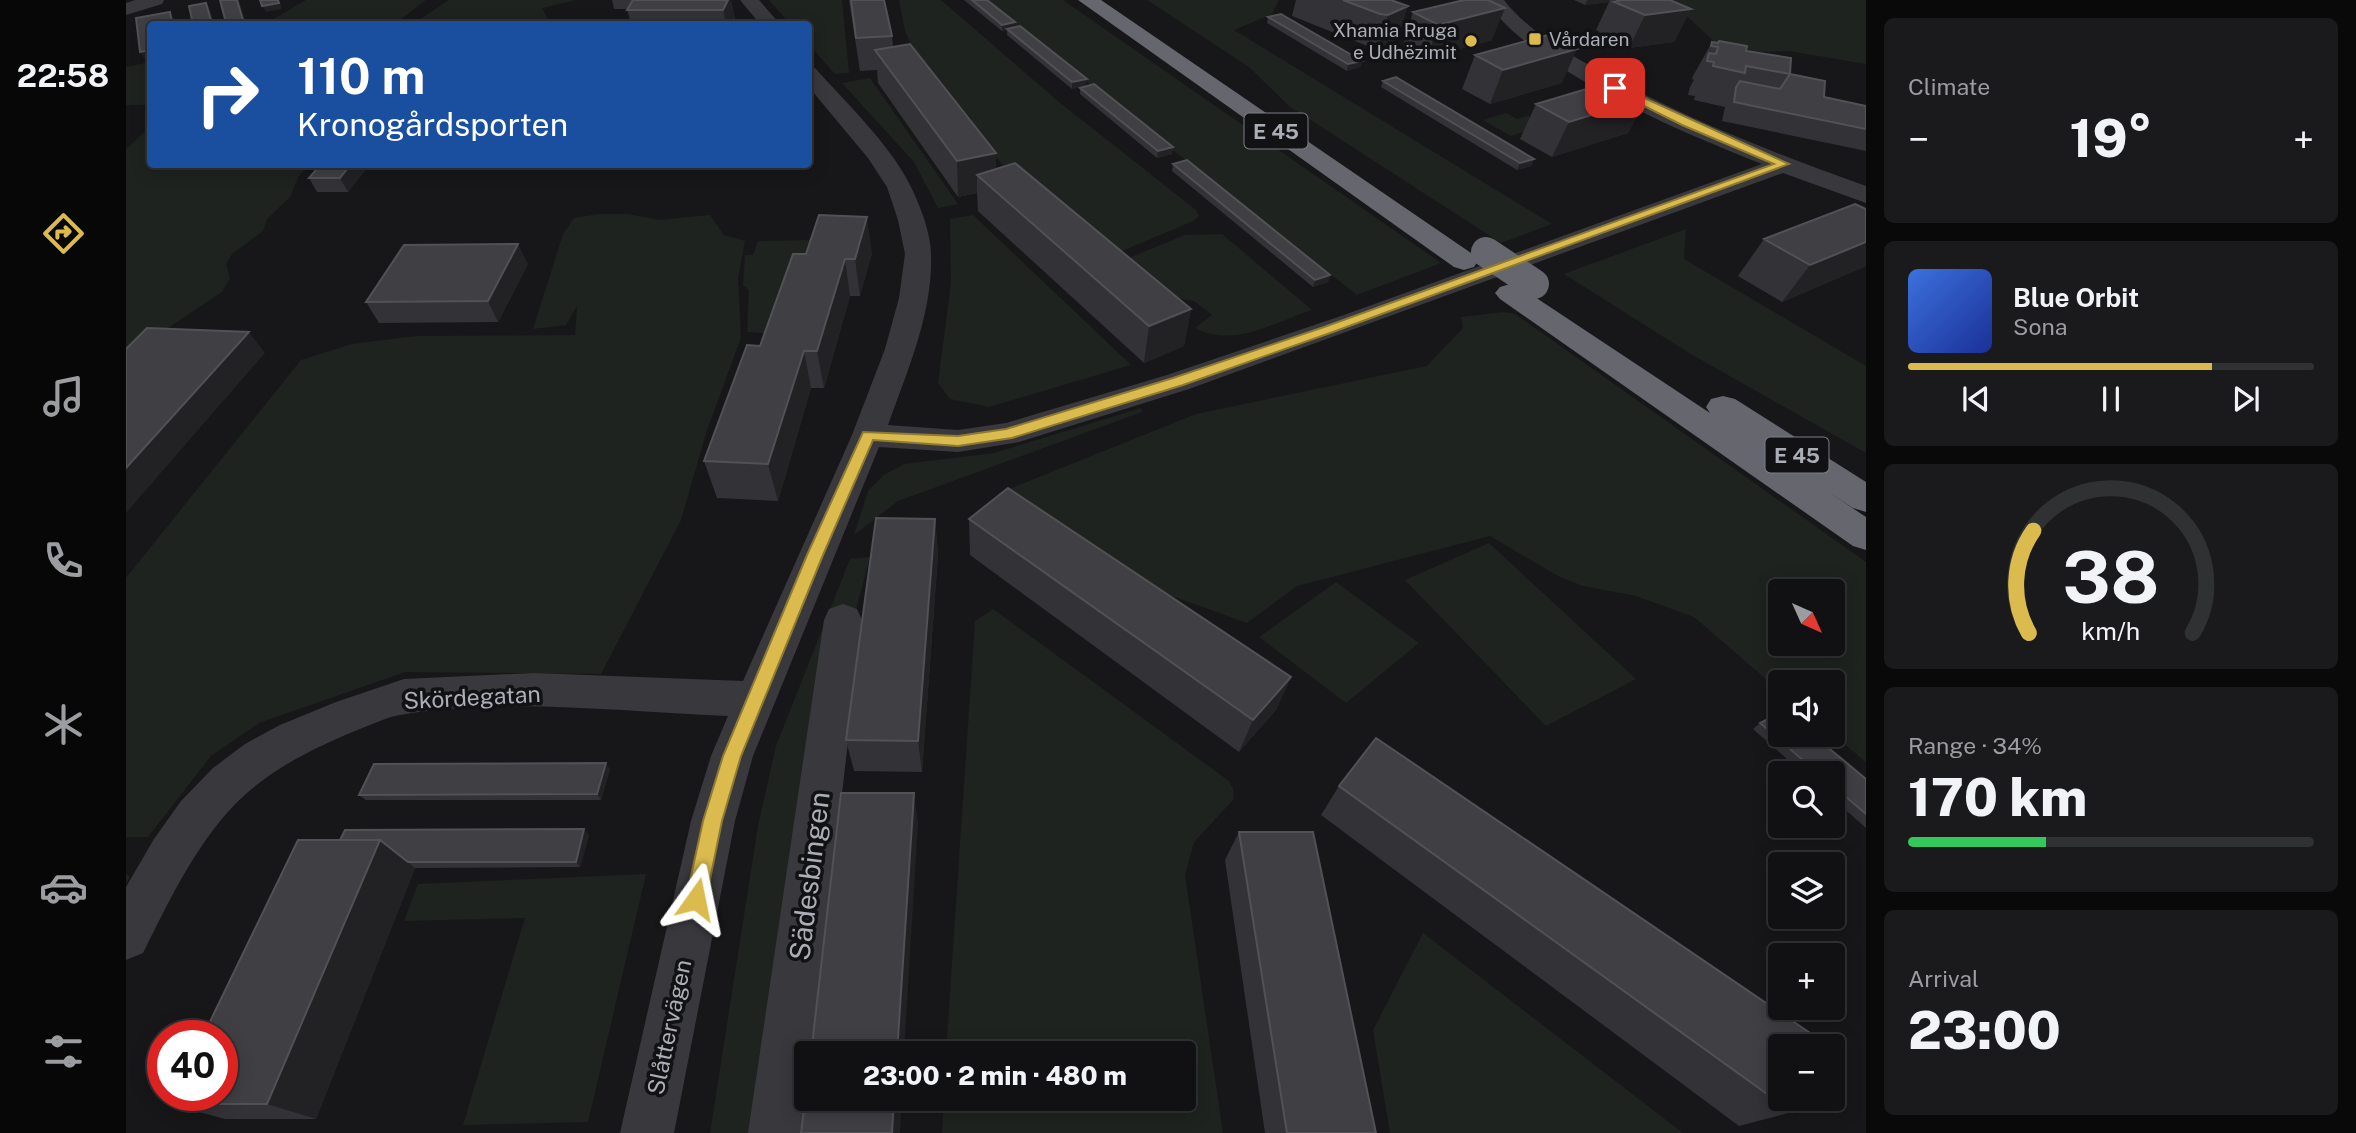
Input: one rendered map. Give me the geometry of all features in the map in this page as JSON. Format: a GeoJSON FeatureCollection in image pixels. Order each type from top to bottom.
{"type":"FeatureCollection","features":[{"type":"Feature","properties":{"kind":"highway","name":"E 45"},"geometry":{"type":"LineString","coordinates":[[1088,0],[1522,288],[1866,499]]}},
{"type":"Feature","properties":{"kind":"highway","name":"E 45"},"geometry":{"type":"LineString","coordinates":[[1112,0],[1475,257]]}},
{"type":"Feature","properties":{"kind":"highway","name":"E 45"},"geometry":{"type":"LineString","coordinates":[[1522,288],[1866,536]]}},
{"type":"Feature","properties":{"kind":"street"},"geometry":{"type":"LineString","coordinates":[[126,9],[155,0]]}},
{"type":"Feature","properties":{"kind":"street"},"geometry":{"type":"LineString","coordinates":[[749,0],[767,21]]}},
{"type":"Feature","properties":{"kind":"street"},"geometry":{"type":"LineString","coordinates":[[1494,0],[1535,39],[1600,80],[1685,123],[1866,195]]}},
{"type":"Feature","properties":{"kind":"street","name":"Slåttervägen"},"geometry":{"type":"LineString","coordinates":[[647,1133],[713,821],[732,756],[868,435],[900,349],[913,298],[918,254],[911,219],[893,176],[812,77]]}},
{"type":"Feature","properties":{"kind":"street"},"geometry":{"type":"LineString","coordinates":[[868,435],[958,441],[1007,434],[1178,382],[1784,164]]}},
{"type":"Feature","properties":{"kind":"street","name":"Sädesbingen"},"geometry":{"type":"LineString","coordinates":[[775,1133],[843,620]]}},
{"type":"Feature","properties":{"kind":"street","name":"Skördegatan"},"geometry":{"type":"LineString","coordinates":[[126,936],[163,864],[228,782],[273,749],[327,723],[401,697],[468,693],[754,699]]}},
{"type":"Feature","properties":{"kind":"shaded area"},"geometry":{"type":"Polygon","coordinates":[[[306,0],[426,0],[399,21],[270,21],[306,0]]]}},
{"type":"Feature","properties":{"kind":"shaded area"},"geometry":{"type":"Polygon","coordinates":[[[449,0],[576,0],[542,8],[548,21],[418,21],[449,0]]]}},
{"type":"Feature","properties":{"kind":"shaded area"},"geometry":{"type":"Polygon","coordinates":[[[769,0],[842,0],[849,73],[835,74],[812,48],[812,21],[787,21],[769,0]]]}},
{"type":"Feature","properties":{"kind":"shaded area"},"geometry":{"type":"Polygon","coordinates":[[[899,0],[941,0],[1059,102],[1196,210],[1199,216],[1108,257],[1019,185],[921,66],[905,31],[899,0]]]}},
{"type":"Feature","properties":{"kind":"shaded area"},"geometry":{"type":"Polygon","coordinates":[[[983,0],[1063,0],[1441,263],[1357,295],[983,0]]]}},
{"type":"Feature","properties":{"kind":"shaded area"},"geometry":{"type":"Polygon","coordinates":[[[1147,0],[1279,0],[1272,14],[1234,30],[1552,224],[1501,243],[1289,106],[1249,67],[1147,0]]]}},
{"type":"Feature","properties":{"kind":"shaded area"},"geometry":{"type":"Polygon","coordinates":[[[1669,0],[1866,0],[1866,64],[1789,51],[1727,53],[1669,0]]]}},
{"type":"Feature","properties":{"kind":"shaded area"},"geometry":{"type":"Polygon","coordinates":[[[147,63],[147,105],[126,105],[126,67],[147,63]]]}},
{"type":"Feature","properties":{"kind":"shaded area"},"geometry":{"type":"Polygon","coordinates":[[[870,78],[958,204],[938,208],[914,162],[842,83],[870,78]]]}},
{"type":"Feature","properties":{"kind":"shaded area"},"geometry":{"type":"Polygon","coordinates":[[[1506,113],[1517,119],[1528,116],[1546,125],[1511,136],[1483,120],[1506,113]]]}},
{"type":"Feature","properties":{"kind":"shaded area"},"geometry":{"type":"Polygon","coordinates":[[[147,130],[147,168],[306,168],[298,177],[290,197],[267,219],[263,231],[232,254],[226,264],[230,278],[222,292],[126,356],[126,149],[147,130]]]}},
{"type":"Feature","properties":{"kind":"shaded area"},"geometry":{"type":"Polygon","coordinates":[[[599,214],[628,214],[659,220],[710,215],[724,235],[745,241],[738,278],[741,338],[707,430],[681,520],[601,674],[405,672],[259,723],[211,756],[148,837],[126,837],[126,578],[301,360],[352,344],[417,336],[575,335],[577,306],[566,325],[533,329],[563,234],[574,218],[599,214]]]}},
{"type":"Feature","properties":{"kind":"shaded area"},"geometry":{"type":"Polygon","coordinates":[[[973,215],[1131,365],[989,407],[950,399],[938,383],[951,283],[950,219],[973,215]]]}},
{"type":"Feature","properties":{"kind":"shaded area"},"geometry":{"type":"Polygon","coordinates":[[[1686,229],[1684,259],[1866,366],[1866,453],[1689,353],[1564,274],[1686,229]]]}},
{"type":"Feature","properties":{"kind":"shaded area"},"geometry":{"type":"Polygon","coordinates":[[[1222,234],[1312,310],[1239,335],[1210,334],[1195,328],[1212,315],[1194,301],[1160,295],[1114,264],[1185,235],[1222,234]]]}},
{"type":"Feature","properties":{"kind":"shaded area"},"geometry":{"type":"Polygon","coordinates":[[[812,240],[764,333],[747,332],[749,290],[743,285],[745,255],[753,255],[758,241],[812,240]]]}},
{"type":"Feature","properties":{"kind":"shaded area"},"geometry":{"type":"Polygon","coordinates":[[[1504,312],[1515,314],[1866,562],[1866,762],[1845,745],[1845,670],[1768,670],[1768,681],[1694,617],[1636,596],[1583,586],[1558,576],[1490,536],[1297,586],[1247,623],[1161,592],[1009,489],[1196,414],[1427,366],[1463,328],[1461,317],[1504,312]]]}},
{"type":"Feature","properties":{"kind":"shaded area"},"geometry":{"type":"Polygon","coordinates":[[[1141,408],[1142,412],[898,501],[854,535],[868,491],[884,475],[904,464],[994,453],[1141,408]]]}},
{"type":"Feature","properties":{"kind":"shaded area"},"geometry":{"type":"Polygon","coordinates":[[[1489,543],[1636,679],[1546,726],[1405,580],[1489,543]]]}},
{"type":"Feature","properties":{"kind":"shaded area"},"geometry":{"type":"Polygon","coordinates":[[[870,557],[810,782],[761,1133],[710,1133],[758,826],[776,746],[850,559],[870,557]]]}},
{"type":"Feature","properties":{"kind":"shaded area"},"geometry":{"type":"Polygon","coordinates":[[[1336,582],[1419,643],[1346,703],[1259,637],[1336,582]]]}},
{"type":"Feature","properties":{"kind":"shaded area"},"geometry":{"type":"Polygon","coordinates":[[[993,609],[1229,781],[1233,789],[1234,799],[1194,842],[1185,875],[1223,1133],[942,1133],[943,1111],[1196,1111],[1196,1041],[947,1041],[975,621],[993,609]]]}},
{"type":"Feature","properties":{"kind":"shaded area"},"geometry":{"type":"Polygon","coordinates":[[[646,874],[588,1122],[463,1125],[525,918],[404,921],[418,884],[646,874]]]}},
{"type":"Feature","properties":{"kind":"shaded area"},"geometry":{"type":"Polygon","coordinates":[[[1423,933],[1683,1133],[1390,1133],[1373,1030],[1423,933]]]}},
{"type":"Feature","properties":{"kind":"building"},"geometry":{"type":"Polygon","coordinates":[[[220,0],[237,0],[243,20],[225,21],[220,0]]]}},
{"type":"Feature","properties":{"kind":"building"},"geometry":{"type":"Polygon","coordinates":[[[260,0],[278,0],[279,3],[262,6],[260,0]]]}},
{"type":"Feature","properties":{"kind":"building"},"geometry":{"type":"Polygon","coordinates":[[[633,0],[728,0],[723,10],[627,10],[633,0]]]}},
{"type":"Feature","properties":{"kind":"building"},"geometry":{"type":"Polygon","coordinates":[[[851,0],[884,0],[892,36],[856,38],[851,0]]]}},
{"type":"Feature","properties":{"kind":"building"},"geometry":{"type":"Polygon","coordinates":[[[972,0],[987,0],[1015,22],[1002,25],[972,0]]]}},
{"type":"Feature","properties":{"kind":"building"},"geometry":{"type":"Polygon","coordinates":[[[1343,0],[1391,0],[1408,6],[1388,15],[1343,0]]]}},
{"type":"Feature","properties":{"kind":"building"},"geometry":{"type":"Polygon","coordinates":[[[1464,0],[1488,0],[1505,8],[1438,25],[1413,12],[1464,0]]]}},
{"type":"Feature","properties":{"kind":"building"},"geometry":{"type":"Polygon","coordinates":[[[1616,0],[1670,0],[1691,9],[1645,15],[1614,2],[1618,1],[1616,0]]]}},
{"type":"Feature","properties":{"kind":"building"},"geometry":{"type":"Polygon","coordinates":[[[206,3],[211,21],[192,21],[189,6],[206,3]]]}},
{"type":"Feature","properties":{"kind":"building"},"geometry":{"type":"Polygon","coordinates":[[[170,12],[172,21],[147,21],[147,51],[140,52],[136,18],[170,12]]]}},
{"type":"Feature","properties":{"kind":"building"},"geometry":{"type":"Polygon","coordinates":[[[1281,14],[1362,61],[1348,64],[1268,17],[1281,14]]]}},
{"type":"Feature","properties":{"kind":"building"},"geometry":{"type":"Polygon","coordinates":[[[1020,26],[1087,79],[1072,82],[1007,29],[1020,26]]]}},
{"type":"Feature","properties":{"kind":"building"},"geometry":{"type":"Polygon","coordinates":[[[1548,35],[1577,49],[1503,70],[1475,55],[1548,35]]]}},
{"type":"Feature","properties":{"kind":"building"},"geometry":{"type":"Polygon","coordinates":[[[1712,42],[1747,46],[1746,51],[1791,58],[1790,74],[1746,66],[1745,73],[1713,66],[1714,62],[1707,61],[1709,53],[1716,54],[1718,47],[1711,46],[1712,42]]]}},
{"type":"Feature","properties":{"kind":"building"},"geometry":{"type":"Polygon","coordinates":[[[910,44],[996,153],[957,161],[875,50],[910,44]]]}},
{"type":"Feature","properties":{"kind":"building"},"geometry":{"type":"Polygon","coordinates":[[[1790,74],[1825,81],[1824,97],[1866,106],[1866,129],[1734,102],[1736,87],[1740,81],[1780,89],[1790,74]]]}},
{"type":"Feature","properties":{"kind":"building"},"geometry":{"type":"Polygon","coordinates":[[[1396,77],[1534,159],[1520,163],[1383,81],[1396,77]]]}},
{"type":"Feature","properties":{"kind":"building"},"geometry":{"type":"Polygon","coordinates":[[[1613,81],[1647,98],[1569,122],[1536,104],[1613,81]]]}},
{"type":"Feature","properties":{"kind":"building"},"geometry":{"type":"Polygon","coordinates":[[[1094,84],[1173,147],[1158,151],[1080,88],[1094,84]]]}},
{"type":"Feature","properties":{"kind":"building"},"geometry":{"type":"Polygon","coordinates":[[[1187,160],[1330,275],[1315,280],[1173,164],[1187,160]]]}},
{"type":"Feature","properties":{"kind":"building"},"geometry":{"type":"Polygon","coordinates":[[[1015,163],[1191,309],[1149,326],[977,175],[1015,163]]]}},
{"type":"Feature","properties":{"kind":"building"},"geometry":{"type":"Polygon","coordinates":[[[318,168],[348,168],[340,178],[309,178],[318,168]]]}},
{"type":"Feature","properties":{"kind":"building"},"geometry":{"type":"Polygon","coordinates":[[[1855,204],[1866,209],[1866,242],[1810,265],[1764,239],[1855,204]]]}},
{"type":"Feature","properties":{"kind":"building"},"geometry":{"type":"Polygon","coordinates":[[[819,215],[867,217],[855,259],[845,259],[817,351],[804,351],[768,464],[704,461],[747,345],[760,346],[793,254],[806,254],[819,215]]]}},
{"type":"Feature","properties":{"kind":"building"},"geometry":{"type":"Polygon","coordinates":[[[518,244],[488,301],[366,302],[404,245],[518,244]]]}},
{"type":"Feature","properties":{"kind":"building"},"geometry":{"type":"Polygon","coordinates":[[[147,328],[249,332],[126,468],[126,349],[147,328]]]}},
{"type":"Feature","properties":{"kind":"building"},"geometry":{"type":"Polygon","coordinates":[[[1008,488],[1291,677],[1253,720],[969,519],[1008,488]]]}},
{"type":"Feature","properties":{"kind":"building"},"geometry":{"type":"Polygon","coordinates":[[[876,518],[935,519],[918,741],[846,740],[876,518]]]}},
{"type":"Feature","properties":{"kind":"building"},"geometry":{"type":"Polygon","coordinates":[[[1768,719],[1768,730],[1760,723],[1768,719]]]}},
{"type":"Feature","properties":{"kind":"building"},"geometry":{"type":"Polygon","coordinates":[[[1376,738],[1768,1004],[1768,1020],[1791,1020],[1812,1034],[1768,1034],[1768,1095],[1339,786],[1376,738]]]}},
{"type":"Feature","properties":{"kind":"building"},"geometry":{"type":"Polygon","coordinates":[[[1788,747],[1827,747],[1844,761],[1804,761],[1788,747]]]}},
{"type":"Feature","properties":{"kind":"building"},"geometry":{"type":"Polygon","coordinates":[[[1845,762],[1866,779],[1866,814],[1845,796],[1845,762]]]}},
{"type":"Feature","properties":{"kind":"building"},"geometry":{"type":"Polygon","coordinates":[[[606,763],[597,794],[359,795],[374,764],[606,763]]]}},
{"type":"Feature","properties":{"kind":"building"},"geometry":{"type":"Polygon","coordinates":[[[841,793],[914,793],[898,1041],[812,1041],[841,793]]]}},
{"type":"Feature","properties":{"kind":"building"},"geometry":{"type":"Polygon","coordinates":[[[584,829],[576,862],[408,862],[380,840],[340,840],[345,830],[584,829]]]}},
{"type":"Feature","properties":{"kind":"building"},"geometry":{"type":"Polygon","coordinates":[[[1239,832],[1313,832],[1376,1133],[1287,1133],[1239,832]]]}},
{"type":"Feature","properties":{"kind":"building"},"geometry":{"type":"Polygon","coordinates":[[[298,840],[380,840],[267,1104],[238,1104],[238,1020],[211,1020],[298,840]]]}},
{"type":"Feature","properties":{"kind":"building"},"geometry":{"type":"Polygon","coordinates":[[[804,1111],[893,1111],[892,1133],[801,1133],[804,1111]]]}},
{"type":"Feature","properties":{"kind":"place","name":"Vårdaren"},"geometry":{"type":"Point","coordinates":[1535,39]}},
{"type":"Feature","properties":{"kind":"place","name":"Xhamia Rruga e Udhëzimit"},"geometry":{"type":"Point","coordinates":[1471,41]}},
{"type":"Feature","properties":{"kind":"route"},"geometry":{"type":"LineString","coordinates":[[696,899],[713,821],[732,756],[868,435],[958,441],[1007,434],[1178,382],[1784,164],[1685,123],[1615,88]]}}]}
